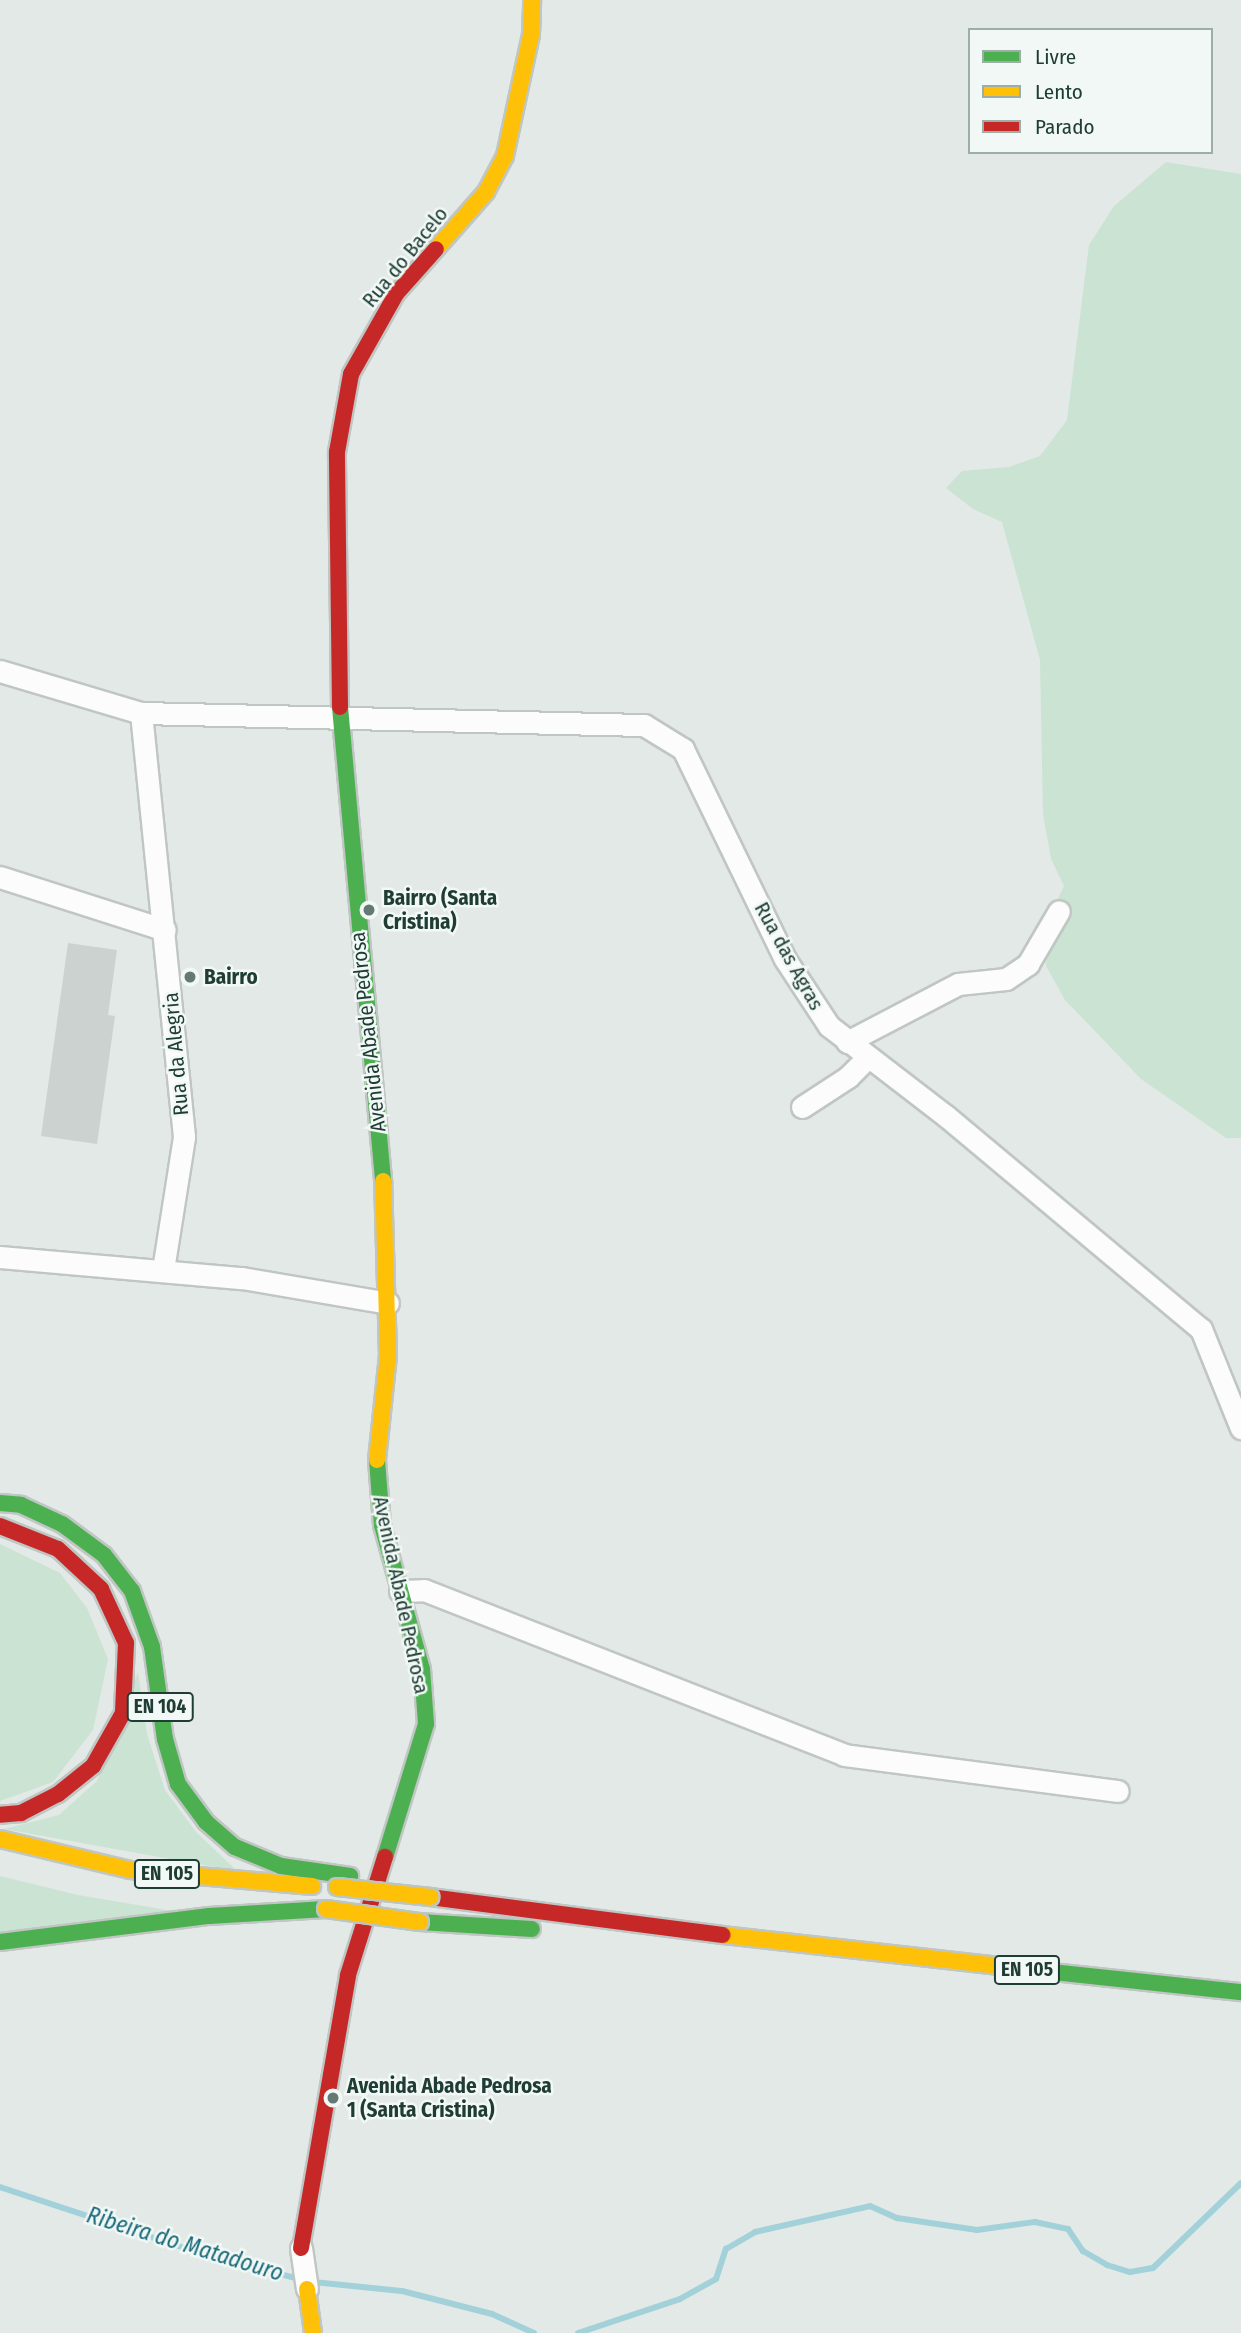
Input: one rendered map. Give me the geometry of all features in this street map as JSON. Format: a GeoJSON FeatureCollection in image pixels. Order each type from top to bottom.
{"type":"FeatureCollection","features":[{"type":"Feature","properties":{"kind":"main road","name":"Rua do Bacelo"},"geometry":{"type":"LineString","coordinates":[[340,716],[337,452],[351,374],[396,294],[486,192],[505,156],[531,35],[532,0]]}},
{"type":"Feature","properties":{"kind":"main road","name":"Avenida Abade Pedrosa"},"geometry":{"type":"LineString","coordinates":[[301,2248],[308,2183],[348,1975],[426,1724],[422,1670],[382,1525],[376,1467],[388,1303],[386,1219],[340,716]]}},
{"type":"Feature","properties":{"kind":"main road","name":"EN 104"},"geometry":{"type":"LineString","coordinates":[[0,1503],[21,1504],[62,1524],[104,1555],[132,1591],[152,1647],[165,1739],[178,1784],[206,1822],[235,1847],[281,1866],[344,1882],[430,1897]]}},
{"type":"Feature","properties":{"kind":"main road","name":"EN 104"},"geometry":{"type":"LineString","coordinates":[[0,1526],[58,1549],[101,1588],[126,1643],[122,1713],[93,1766],[58,1794],[21,1813],[0,1815]]}},
{"type":"Feature","properties":{"kind":"main road","name":"EN 105"},"geometry":{"type":"LineString","coordinates":[[0,1839],[130,1870],[239,1883],[344,1882]]}},
{"type":"Feature","properties":{"kind":"main road","name":"EN 105"},"geometry":{"type":"LineString","coordinates":[[0,1858],[131,1888],[420,1922],[813,1948]]}},
{"type":"Feature","properties":{"kind":"main road","name":"EN 105"},"geometry":{"type":"LineString","coordinates":[[430,1897],[813,1948],[1241,1992]]}},
{"type":"Feature","properties":{"kind":"main road"},"geometry":{"type":"LineString","coordinates":[[0,1942],[209,1916],[326,1909]]}},
{"type":"Feature","properties":{"kind":"main road","name":"Avenida Abade Pedrosa"},"geometry":{"type":"LineString","coordinates":[[307,2289],[313,2333]]}},
{"type":"Feature","properties":{"kind":"street","name":"Rua das Agras"},"geometry":{"type":"LineString","coordinates":[[0,671],[141,713],[644,725],[683,749],[785,959],[829,1026],[946,1116],[1201,1329],[1241,1428]]}},
{"type":"Feature","properties":{"kind":"street","name":"Rua da Alegria"},"geometry":{"type":"LineString","coordinates":[[141,713],[184,1138],[163,1269]]}},
{"type":"Feature","properties":{"kind":"street"},"geometry":{"type":"LineString","coordinates":[[0,877],[164,930]]}},
{"type":"Feature","properties":{"kind":"street"},"geometry":{"type":"LineString","coordinates":[[847,1042],[958,984],[1006,979],[1028,964],[1059,911]]}},
{"type":"Feature","properties":{"kind":"street"},"geometry":{"type":"LineString","coordinates":[[802,1107],[848,1077],[867,1057]]}},
{"type":"Feature","properties":{"kind":"street"},"geometry":{"type":"LineString","coordinates":[[0,1257],[163,1269],[388,1303]]}},
{"type":"Feature","properties":{"kind":"street"},"geometry":{"type":"LineString","coordinates":[[400,1591],[424,1590],[844,1755],[1118,1791]]}},
{"type":"Feature","properties":{"kind":"street","name":"Avenida Abade Pedrosa"},"geometry":{"type":"LineString","coordinates":[[301,2248],[307,2289]]}},
{"type":"Feature","properties":{"kind":"green space"},"geometry":{"type":"Polygon","coordinates":[[[1166,162],[1241,174],[1241,1138],[1226,1138],[1141,1079],[1065,1000],[1046,966],[1050,916],[1064,886],[1051,859],[1043,814],[1040,660],[1002,522],[973,509],[946,488],[962,471],[1009,467],[1040,456],[1067,420],[1089,245],[1114,206],[1166,162]]]}},
{"type":"Feature","properties":{"kind":"green space"},"geometry":{"type":"Polygon","coordinates":[[[0,1544],[60,1573],[87,1608],[108,1659],[93,1730],[53,1782],[0,1801],[0,1544]]]}},
{"type":"Feature","properties":{"kind":"green space"},"geometry":{"type":"Polygon","coordinates":[[[138,1672],[147,1734],[165,1790],[196,1832],[237,1871],[4,1829],[59,1815],[97,1781],[138,1672]]]}},
{"type":"Feature","properties":{"kind":"green space"},"geometry":{"type":"Polygon","coordinates":[[[0,1876],[78,1895],[179,1912],[0,1934],[0,1876]]]}},
{"type":"Feature","properties":{"kind":"building"},"geometry":{"type":"Polygon","coordinates":[[[68,943],[117,950],[108,1015],[115,1016],[97,1144],[41,1136],[68,943]]]}},
{"type":"Feature","properties":{"kind":"waterway","name":"Ribeira do Matadouro"},"geometry":{"type":"LineString","coordinates":[[578,2333],[680,2299],[716,2279],[726,2249],[755,2232],[870,2206],[897,2218],[977,2230],[1035,2222],[1068,2229],[1083,2251],[1107,2265],[1130,2272],[1153,2268],[1241,2183]]}},
{"type":"Feature","properties":{"kind":"waterway","name":"Ribeira do Matadouro"},"geometry":{"type":"LineString","coordinates":[[0,2187],[193,2251],[303,2280]]}},
{"type":"Feature","properties":{"kind":"waterway","name":"Ribeira do Matadouro"},"geometry":{"type":"LineString","coordinates":[[313,2282],[402,2291],[492,2314],[534,2333]]}},
{"type":"Feature","properties":{"kind":"traffic: fast"},"geometry":{"type":"LineString","coordinates":[[340,707],[383,1181]]}},
{"type":"Feature","properties":{"kind":"traffic: fast"},"geometry":{"type":"LineString","coordinates":[[377,1460],[382,1525],[422,1669],[426,1724],[385,1857]]}},
{"type":"Feature","properties":{"kind":"traffic: fast"},"geometry":{"type":"LineString","coordinates":[[0,1503],[21,1505],[62,1524],[104,1555],[132,1591],[152,1647],[165,1739],[178,1784],[206,1822],[235,1847],[281,1866],[350,1876]]}},
{"type":"Feature","properties":{"kind":"traffic: fast"},"geometry":{"type":"LineString","coordinates":[[0,1942],[209,1916],[326,1909]]}},
{"type":"Feature","properties":{"kind":"traffic: fast"},"geometry":{"type":"LineString","coordinates":[[420,1922],[532,1929]]}},
{"type":"Feature","properties":{"kind":"traffic: fast"},"geometry":{"type":"LineString","coordinates":[[1043,1971],[1241,1992]]}},
{"type":"Feature","properties":{"kind":"traffic: slow"},"geometry":{"type":"LineString","coordinates":[[436,249],[486,192],[505,156],[531,35],[532,0]]}},
{"type":"Feature","properties":{"kind":"traffic: slow"},"geometry":{"type":"LineString","coordinates":[[377,1460],[388,1356],[383,1181]]}},
{"type":"Feature","properties":{"kind":"traffic: slow"},"geometry":{"type":"LineString","coordinates":[[0,1839],[130,1870],[312,1886]]}},
{"type":"Feature","properties":{"kind":"traffic: slow"},"geometry":{"type":"LineString","coordinates":[[337,1887],[430,1897]]}},
{"type":"Feature","properties":{"kind":"traffic: slow"},"geometry":{"type":"LineString","coordinates":[[326,1909],[420,1922]]}},
{"type":"Feature","properties":{"kind":"traffic: slow"},"geometry":{"type":"LineString","coordinates":[[723,1935],[1043,1971]]}},
{"type":"Feature","properties":{"kind":"traffic: slow"},"geometry":{"type":"LineString","coordinates":[[307,2289],[313,2333]]}},
{"type":"Feature","properties":{"kind":"traffic: jam"},"geometry":{"type":"LineString","coordinates":[[340,707],[337,452],[351,374],[396,294],[436,249]]}},
{"type":"Feature","properties":{"kind":"traffic: jam"},"geometry":{"type":"LineString","coordinates":[[0,1526],[58,1549],[101,1589],[126,1643],[123,1713],[93,1766],[58,1794],[21,1813],[0,1815]]}},
{"type":"Feature","properties":{"kind":"traffic: jam"},"geometry":{"type":"LineString","coordinates":[[301,2248],[348,1975],[385,1857]]}},
{"type":"Feature","properties":{"kind":"traffic: jam"},"geometry":{"type":"LineString","coordinates":[[430,1897],[723,1935]]}},
{"type":"Feature","properties":{"kind":"place","name":"Bairro (Santa Cristina)"},"geometry":{"type":"Point","coordinates":[369,910]}},
{"type":"Feature","properties":{"kind":"place","name":"Bairro"},"geometry":{"type":"Point","coordinates":[190,977]}},
{"type":"Feature","properties":{"kind":"place","name":"Avenida Abade Pedrosa 1 (Santa Cristina)"},"geometry":{"type":"Point","coordinates":[333,2098]}}]}
